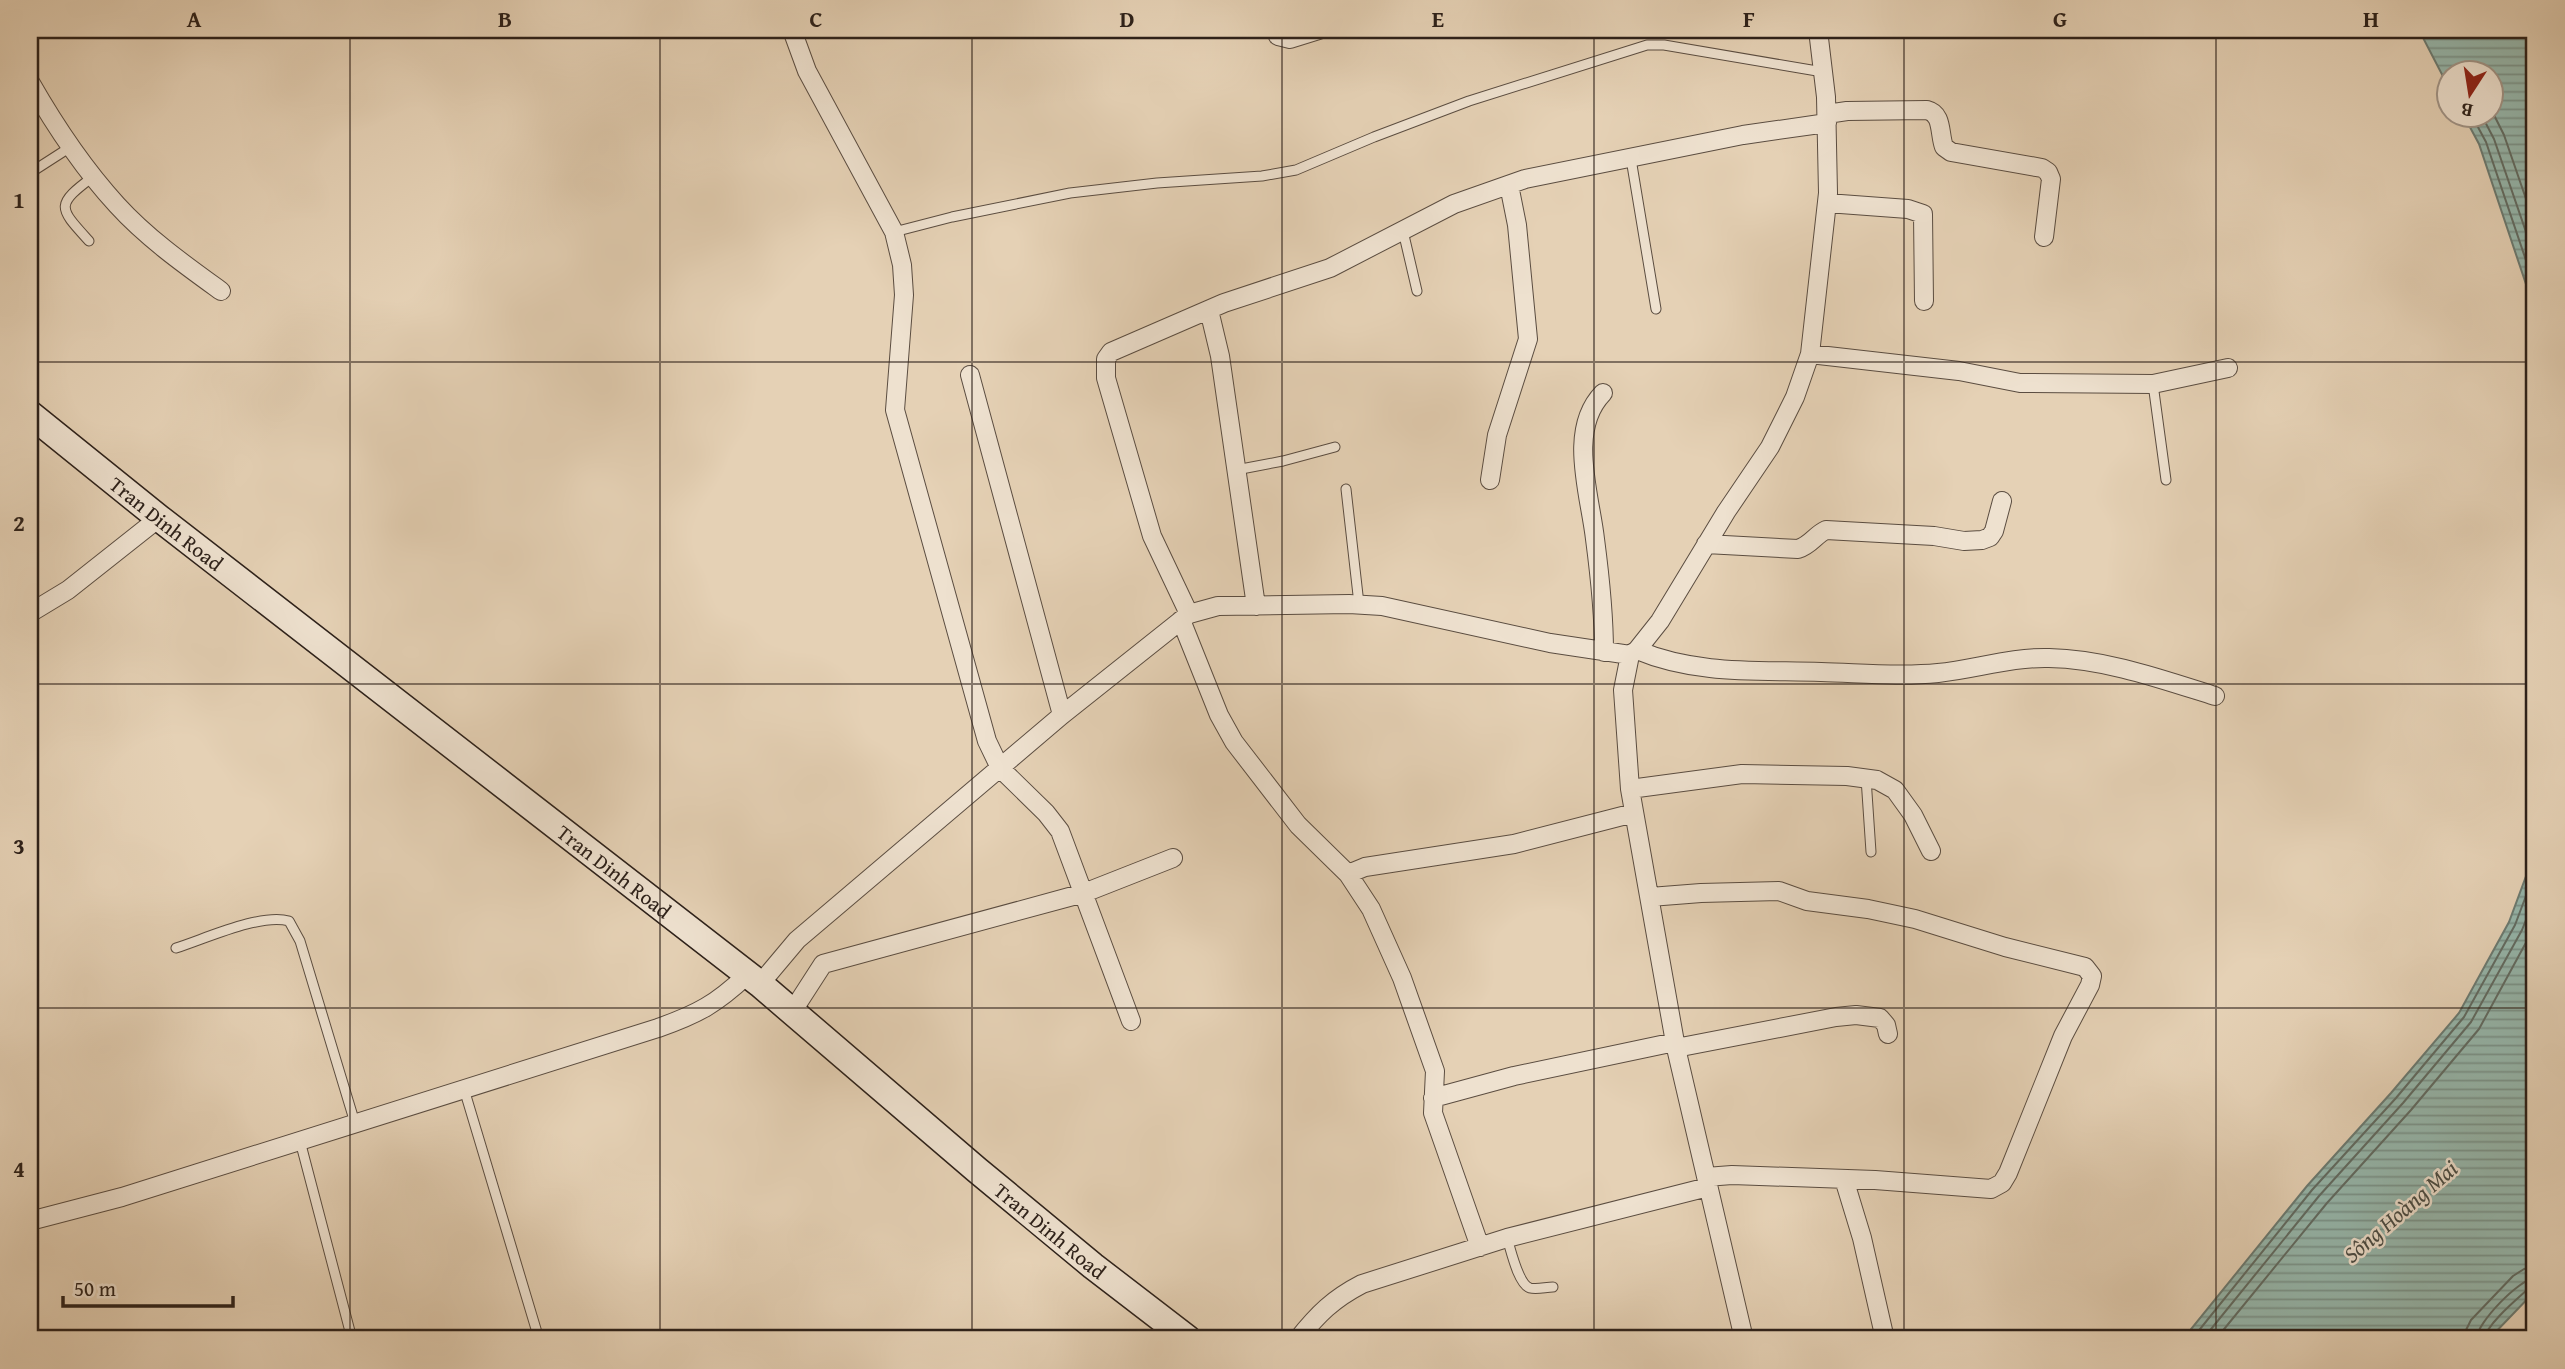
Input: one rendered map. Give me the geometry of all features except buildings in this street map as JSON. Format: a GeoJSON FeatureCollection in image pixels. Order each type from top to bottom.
{"type":"FeatureCollection","features":[{"type":"Feature","properties":{"kind":"main road","name":"Tran Dinh Road"},"geometry":{"type":"LineString","coordinates":[[30,414],[159,518],[753,979],[977,1170],[1188,1339]]}},
{"type":"Feature","properties":{"kind":"street"},"geometry":{"type":"LineString","coordinates":[[792,30],[807,71],[894,232],[902,265],[904,295],[895,410],[987,741],[1000,768],[1046,813],[1060,831],[1131,1021]]}},
{"type":"Feature","properties":{"kind":"street"},"geometry":{"type":"LineString","coordinates":[[1275,30],[1278,36],[1290,39],[1319,30]]}},
{"type":"Feature","properties":{"kind":"street"},"geometry":{"type":"LineString","coordinates":[[1741,1338],[1676,1045],[1630,789],[1623,690],[1634,652],[1660,621],[1706,544],[1770,447],[1795,397],[1810,354],[1827,202],[1827,118],[1818,30]]}},
{"type":"Feature","properties":{"kind":"street"},"geometry":{"type":"LineString","coordinates":[[30,82],[72,146],[117,205],[144,232],[221,291]]}},
{"type":"Feature","properties":{"kind":"street"},"geometry":{"type":"LineString","coordinates":[[1480,1247],[1433,1113],[1435,1071],[1402,978],[1365,897],[1348,874],[1298,825],[1234,742],[1219,715],[1185,617],[1152,536],[1110,391],[1106,359],[1117,348],[1254,292],[1330,268],[1454,204],[1509,185],[1563,170],[1631,159],[1827,118],[1847,111],[1936,112],[1944,147],[1951,152],[2042,168],[2048,172],[2051,179],[2044,237]]}},
{"type":"Feature","properties":{"kind":"street"},"geometry":{"type":"LineString","coordinates":[[1490,480],[1497,435],[1528,339],[1519,239],[1509,185]]}},
{"type":"Feature","properties":{"kind":"street"},"geometry":{"type":"LineString","coordinates":[[1827,202],[1908,209],[1923,214],[1924,301]]}},
{"type":"Feature","properties":{"kind":"street"},"geometry":{"type":"LineString","coordinates":[[1209,310],[1220,356],[1256,606]]}},
{"type":"Feature","properties":{"kind":"street"},"geometry":{"type":"LineString","coordinates":[[1810,354],[1959,372],[2020,383],[2153,384],[2228,368]]}},
{"type":"Feature","properties":{"kind":"street"},"geometry":{"type":"LineString","coordinates":[[970,375],[1062,715]]}},
{"type":"Feature","properties":{"kind":"street"},"geometry":{"type":"LineString","coordinates":[[1603,393],[1594,403],[1586,422],[1584,452],[1604,616],[1604,652]]}},
{"type":"Feature","properties":{"kind":"street"},"geometry":{"type":"LineString","coordinates":[[1706,544],[1798,548],[1805,547],[1818,533],[1826,530],[1934,536],[1964,541],[1982,540],[1990,537],[1994,531],[2002,501]]}},
{"type":"Feature","properties":{"kind":"street"},"geometry":{"type":"LineString","coordinates":[[30,612],[68,590],[159,518]]}},
{"type":"Feature","properties":{"kind":"street"},"geometry":{"type":"LineString","coordinates":[[30,1221],[122,1197],[658,1028],[698,1013],[753,979],[1062,715],[1185,617],[1218,606],[1382,606],[1550,643],[1604,652],[1634,652],[1737,672],[1913,675],[1964,670],[2026,658],[2073,660],[2142,673],[2215,696]]}},
{"type":"Feature","properties":{"kind":"street"},"geometry":{"type":"LineString","coordinates":[[1630,789],[1742,774],[1866,778],[1888,784],[1895,790],[1913,815],[1931,851]]}},
{"type":"Feature","properties":{"kind":"street"},"geometry":{"type":"LineString","coordinates":[[1348,874],[1366,867],[1514,844],[1634,813]]}},
{"type":"Feature","properties":{"kind":"street"},"geometry":{"type":"LineString","coordinates":[[792,1012],[823,964],[1084,893],[1173,858]]}},
{"type":"Feature","properties":{"kind":"street"},"geometry":{"type":"LineString","coordinates":[[1298,1339],[1318,1314],[1340,1296],[1362,1284],[1507,1238],[1732,1175],[1991,1189],[1998,1186],[2008,1173],[2063,1036],[2090,985],[2090,971],[2085,967],[2005,947],[1914,919],[1868,909],[1807,901],[1779,891],[1650,897]]}},
{"type":"Feature","properties":{"kind":"street"},"geometry":{"type":"LineString","coordinates":[[1433,1098],[1514,1076],[1836,1017],[1880,1018],[1888,1034]]}},
{"type":"Feature","properties":{"kind":"street"},"geometry":{"type":"LineString","coordinates":[[1844,1179],[1862,1238],[1885,1339]]}},
{"type":"Feature","properties":{"kind":"lane"},"geometry":{"type":"LineString","coordinates":[[894,232],[1070,193],[1157,183],[1262,176],[1296,170],[1469,101],[1647,45],[1664,45],[1823,72]]}},
{"type":"Feature","properties":{"kind":"lane"},"geometry":{"type":"LineString","coordinates":[[30,173],[72,146]]}},
{"type":"Feature","properties":{"kind":"lane"},"geometry":{"type":"LineString","coordinates":[[1631,159],[1656,309]]}},
{"type":"Feature","properties":{"kind":"lane"},"geometry":{"type":"LineString","coordinates":[[89,241],[72,223],[65,211],[65,204],[70,194],[94,176]]}},
{"type":"Feature","properties":{"kind":"lane"},"geometry":{"type":"LineString","coordinates":[[1402,229],[1417,291]]}},
{"type":"Feature","properties":{"kind":"lane"},"geometry":{"type":"LineString","coordinates":[[2153,384],[2166,480]]}},
{"type":"Feature","properties":{"kind":"lane"},"geometry":{"type":"LineString","coordinates":[[1236,470],[1335,447]]}},
{"type":"Feature","properties":{"kind":"lane"},"geometry":{"type":"LineString","coordinates":[[1346,489],[1359,604]]}},
{"type":"Feature","properties":{"kind":"lane"},"geometry":{"type":"LineString","coordinates":[[1866,778],[1871,852]]}},
{"type":"Feature","properties":{"kind":"lane"},"geometry":{"type":"LineString","coordinates":[[176,948],[250,924],[272,920],[289,921],[300,941],[355,1123]]}},
{"type":"Feature","properties":{"kind":"lane"},"geometry":{"type":"LineString","coordinates":[[464,1089],[540,1339]]}},
{"type":"Feature","properties":{"kind":"lane"},"geometry":{"type":"LineString","coordinates":[[300,1141],[352,1339]]}},
{"type":"Feature","properties":{"kind":"lane"},"geometry":{"type":"LineString","coordinates":[[1507,1238],[1522,1282],[1528,1288],[1553,1287]]}},
{"type":"Feature","properties":{"kind":"water"},"geometry":{"type":"Polygon","coordinates":[[[2419,30],[2535,30],[2535,311],[2479,144],[2472,130],[2506,130],[2506,60],[2436,60],[2436,63],[2419,30]]]}},
{"type":"Feature","properties":{"kind":"water","name":"Sông Hoàng Mai"},"geometry":{"type":"Polygon","coordinates":[[[2535,852],[2535,1291],[2489,1339],[2183,1339],[2307,1186],[2459,1013],[2509,922],[2535,852]]]}}]}
